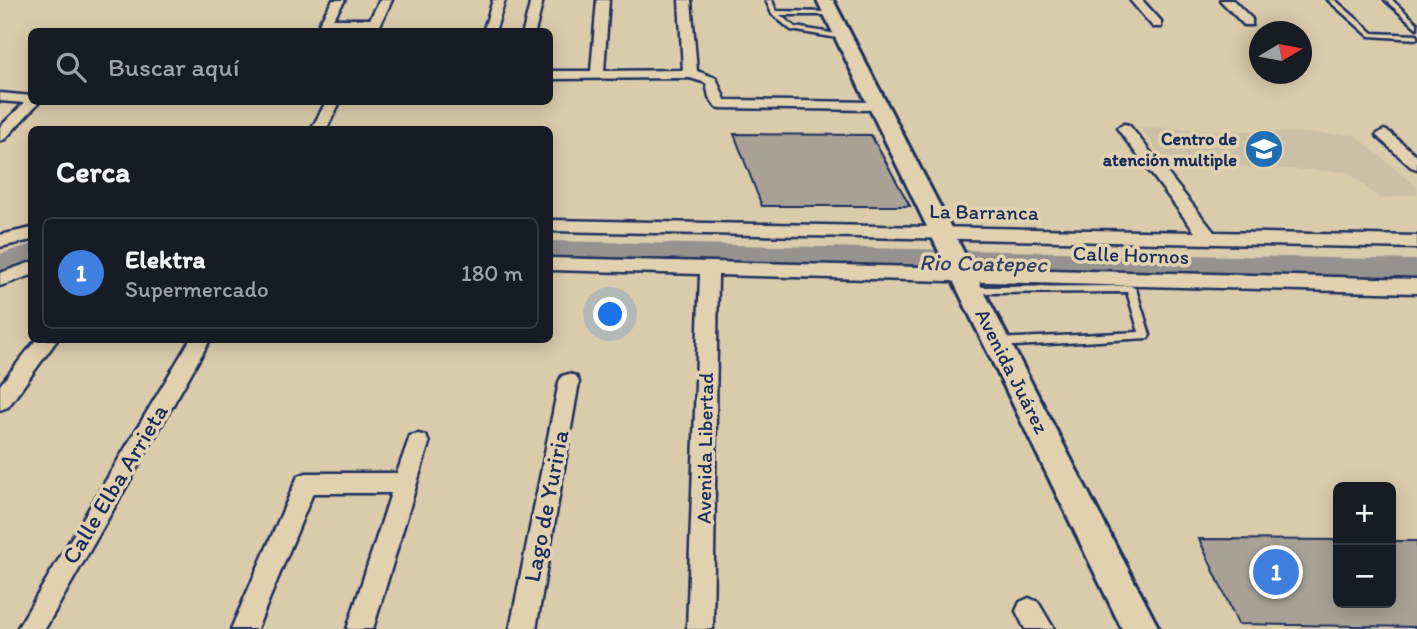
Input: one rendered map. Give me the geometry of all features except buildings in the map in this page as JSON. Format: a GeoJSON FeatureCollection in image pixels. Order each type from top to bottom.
{"type":"FeatureCollection","features":[{"type":"Feature","properties":{"kind":"street"},"geometry":{"type":"LineString","coordinates":[[320,27],[339,0]]}},
{"type":"Feature","properties":{"kind":"street"},"geometry":{"type":"LineString","coordinates":[[320,27],[372,27],[386,0]]}},
{"type":"Feature","properties":{"kind":"street"},"geometry":{"type":"LineString","coordinates":[[490,28],[499,0]]}},
{"type":"Feature","properties":{"kind":"street"},"geometry":{"type":"LineString","coordinates":[[530,28],[537,0]]}},
{"type":"Feature","properties":{"kind":"street"},"geometry":{"type":"LineString","coordinates":[[597,75],[603,0]]}},
{"type":"Feature","properties":{"kind":"street"},"geometry":{"type":"LineString","coordinates":[[685,0],[690,74]]}},
{"type":"Feature","properties":{"kind":"street"},"geometry":{"type":"LineString","coordinates":[[1136,0],[1157,24]]}},
{"type":"Feature","properties":{"kind":"street"},"geometry":{"type":"LineString","coordinates":[[1226,0],[1248,22]]}},
{"type":"Feature","properties":{"kind":"street","name":"Avenida Juárez"},"geometry":{"type":"LineString","coordinates":[[828,6],[1141,629]]}},
{"type":"Feature","properties":{"kind":"street"},"geometry":{"type":"LineString","coordinates":[[553,75],[690,74],[711,79],[715,83],[715,97],[721,104],[877,106]]}},
{"type":"Feature","properties":{"kind":"street"},"geometry":{"type":"LineString","coordinates":[[0,97],[28,99]]}},
{"type":"Feature","properties":{"kind":"street"},"geometry":{"type":"LineString","coordinates":[[0,136],[28,105]]}},
{"type":"Feature","properties":{"kind":"street"},"geometry":{"type":"LineString","coordinates":[[320,126],[331,105]]}},
{"type":"Feature","properties":{"kind":"street"},"geometry":{"type":"LineString","coordinates":[[1124,128],[1210,239]]}},
{"type":"Feature","properties":{"kind":"street"},"geometry":{"type":"LineString","coordinates":[[1384,135],[1417,164]]}},
{"type":"Feature","properties":{"kind":"street","name":"La Barranca"},"geometry":{"type":"LineString","coordinates":[[553,226],[958,263],[1210,239],[1417,242]]}},
{"type":"Feature","properties":{"kind":"street"},"geometry":{"type":"LineString","coordinates":[[0,241],[28,235]]}},
{"type":"Feature","properties":{"kind":"street","name":"Calle Hornos"},"geometry":{"type":"LineString","coordinates":[[553,264],[709,268],[958,263],[1417,286]]}},
{"type":"Feature","properties":{"kind":"street","name":"Avenida Libertad"},"geometry":{"type":"LineString","coordinates":[[700,629],[709,268]]}},
{"type":"Feature","properties":{"kind":"street"},"geometry":{"type":"LineString","coordinates":[[0,280],[28,270]]}},
{"type":"Feature","properties":{"kind":"street"},"geometry":{"type":"LineString","coordinates":[[0,401],[45,343]]}},
{"type":"Feature","properties":{"kind":"street","name":"Calle Elba Arrieta"},"geometry":{"type":"LineString","coordinates":[[30,629],[198,343]]}},
{"type":"Feature","properties":{"kind":"street","name":"Lago de Yuriria"},"geometry":{"type":"LineString","coordinates":[[523,629],[569,382]]}},
{"type":"Feature","properties":{"kind":"street"},"geometry":{"type":"LineString","coordinates":[[360,629],[418,443]]}},
{"type":"Feature","properties":{"kind":"street"},"geometry":{"type":"LineString","coordinates":[[244,629],[306,483],[406,483]]}},
{"type":"Feature","properties":{"kind":"lane"},"geometry":{"type":"LineString","coordinates":[[769,0],[774,13],[793,29],[843,37]]}},
{"type":"Feature","properties":{"kind":"lane"},"geometry":{"type":"LineString","coordinates":[[1331,0],[1371,35],[1417,37]]}},
{"type":"Feature","properties":{"kind":"lane"},"geometry":{"type":"LineString","coordinates":[[1388,0],[1417,26]]}},
{"type":"Feature","properties":{"kind":"lane"},"geometry":{"type":"LineString","coordinates":[[774,13],[828,6]]}},
{"type":"Feature","properties":{"kind":"lane"},"geometry":{"type":"LineString","coordinates":[[958,263],[1131,289],[1145,335],[998,343]]}},
{"type":"Feature","properties":{"kind":"shaded area","name":"Centro de atención multiple"},"geometry":{"type":"Polygon","coordinates":[[[1139,127],[1355,135],[1417,187],[1417,194],[1380,199],[1348,172],[1168,163],[1139,127]]]}},
{"type":"Feature","properties":{"kind":"waterway","name":"Rio Coatepec"},"geometry":{"type":"LineString","coordinates":[[553,254],[1417,273]]}},
{"type":"Feature","properties":{"kind":"waterway","name":"Rio Coatepec"},"geometry":{"type":"LineString","coordinates":[[0,267],[28,258]]}},
{"type":"Feature","properties":{"kind":"place","name":"Centro de atención multiple"},"geometry":{"type":"Point","coordinates":[1264,149]}},
{"type":"Feature","properties":{"kind":"place","name":"Elektra"},"geometry":{"type":"Point","coordinates":[1276,572]}}]}
